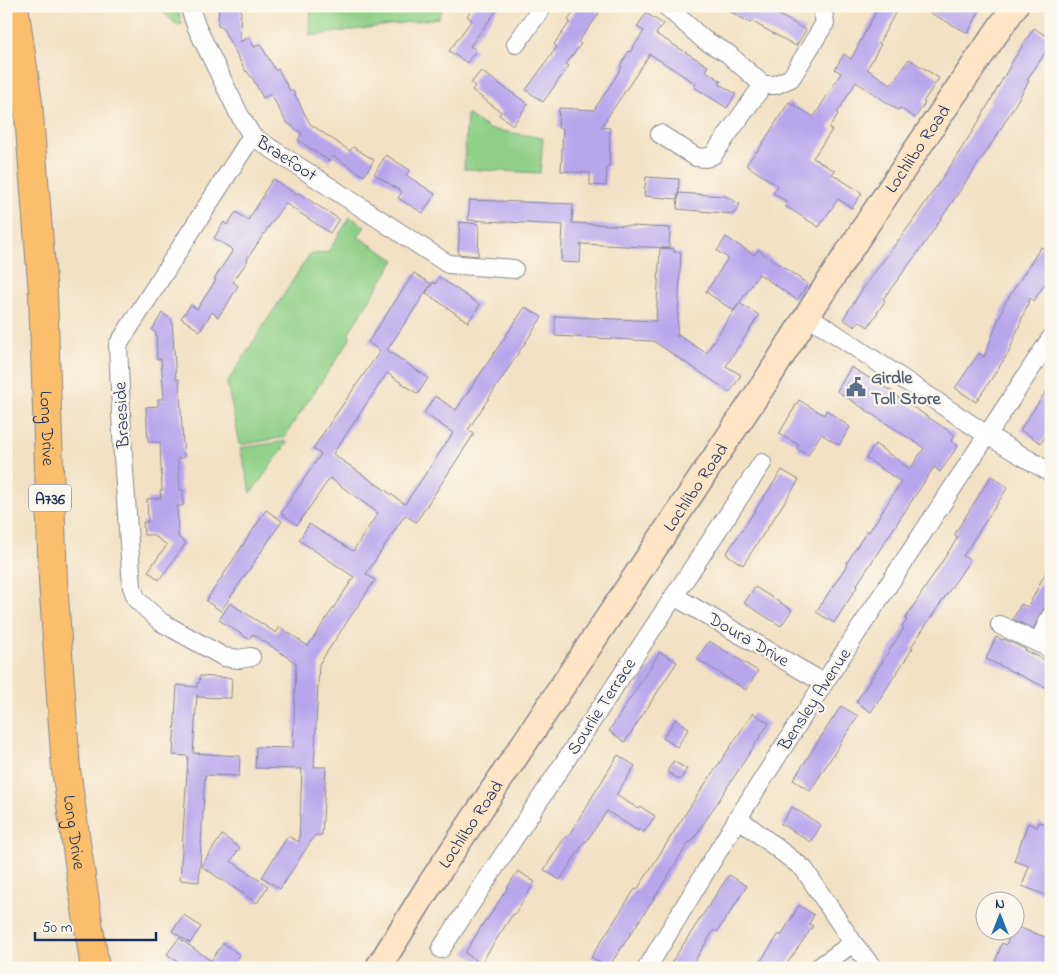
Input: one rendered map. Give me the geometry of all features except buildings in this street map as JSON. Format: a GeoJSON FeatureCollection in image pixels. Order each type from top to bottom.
{"type":"FeatureCollection","features":[{"type":"Feature","properties":{"kind":"main road","name":"Long Drive"},"geometry":{"type":"LineString","coordinates":[[15,17],[28,103],[43,294],[53,582],[66,769],[95,968]]}},
{"type":"Feature","properties":{"kind":"street","name":"Braefoot"},"geometry":{"type":"LineString","coordinates":[[189,6],[197,28],[239,114],[252,136],[448,264],[514,270]]}},
{"type":"Feature","properties":{"kind":"street"},"geometry":{"type":"LineString","coordinates":[[516,44],[544,6]]}},
{"type":"Feature","properties":{"kind":"street"},"geometry":{"type":"LineString","coordinates":[[666,6],[704,40],[727,53],[763,85],[775,85],[791,78],[825,23],[820,6]]}},
{"type":"Feature","properties":{"kind":"street","name":"Lochlibo Road"},"geometry":{"type":"LineString","coordinates":[[378,968],[429,886],[768,378],[935,122],[1015,6]]}},
{"type":"Feature","properties":{"kind":"street"},"geometry":{"type":"LineString","coordinates":[[660,134],[696,157],[706,158],[713,155],[763,85]]}},
{"type":"Feature","properties":{"kind":"street","name":"Braeside"},"geometry":{"type":"LineString","coordinates":[[250,657],[239,659],[224,657],[161,622],[137,600],[132,587],[122,456],[118,344],[252,136]]}},
{"type":"Feature","properties":{"kind":"street"},"geometry":{"type":"LineString","coordinates":[[808,315],[987,435],[1051,472]]}},
{"type":"Feature","properties":{"kind":"street","name":"Bensley Avenue"},"geometry":{"type":"LineString","coordinates":[[647,968],[738,818],[824,683],[1051,338]]}},
{"type":"Feature","properties":{"kind":"street","name":"Sourlie Terrace"},"geometry":{"type":"LineString","coordinates":[[441,949],[762,463]]}},
{"type":"Feature","properties":{"kind":"street","name":"Doura Drive"},"geometry":{"type":"LineString","coordinates":[[674,596],[824,683]]}},
{"type":"Feature","properties":{"kind":"street"},"geometry":{"type":"LineString","coordinates":[[1000,625],[1044,646],[1051,616]]}},
{"type":"Feature","properties":{"kind":"street"},"geometry":{"type":"LineString","coordinates":[[738,818],[804,869],[853,943],[873,968]]}},
{"type":"Feature","properties":{"kind":"street"},"geometry":{"type":"LineString","coordinates":[[818,968],[853,943]]}},
{"type":"Feature","properties":{"kind":"green space"},"geometry":{"type":"Polygon","coordinates":[[[156,6],[177,6],[182,24],[177,25],[156,6]]]}},
{"type":"Feature","properties":{"kind":"green space"},"geometry":{"type":"Polygon","coordinates":[[[311,6],[445,6],[439,18],[310,36],[311,6]]]}},
{"type":"Feature","properties":{"kind":"green space"},"geometry":{"type":"Polygon","coordinates":[[[467,114],[489,129],[543,138],[540,173],[464,169],[467,114]]]}},
{"type":"Feature","properties":{"kind":"green space"},"geometry":{"type":"Polygon","coordinates":[[[350,217],[365,226],[358,237],[395,260],[349,332],[350,339],[286,434],[286,437],[240,445],[227,383],[309,255],[328,252],[350,217]]]}},
{"type":"Feature","properties":{"kind":"green space"},"geometry":{"type":"Polygon","coordinates":[[[287,441],[287,443],[251,493],[240,448],[287,441]]]}},
{"type":"Feature","properties":{"kind":"place","name":"Girdle Toll Store"},"geometry":{"type":"Point","coordinates":[856,387]}}]}
